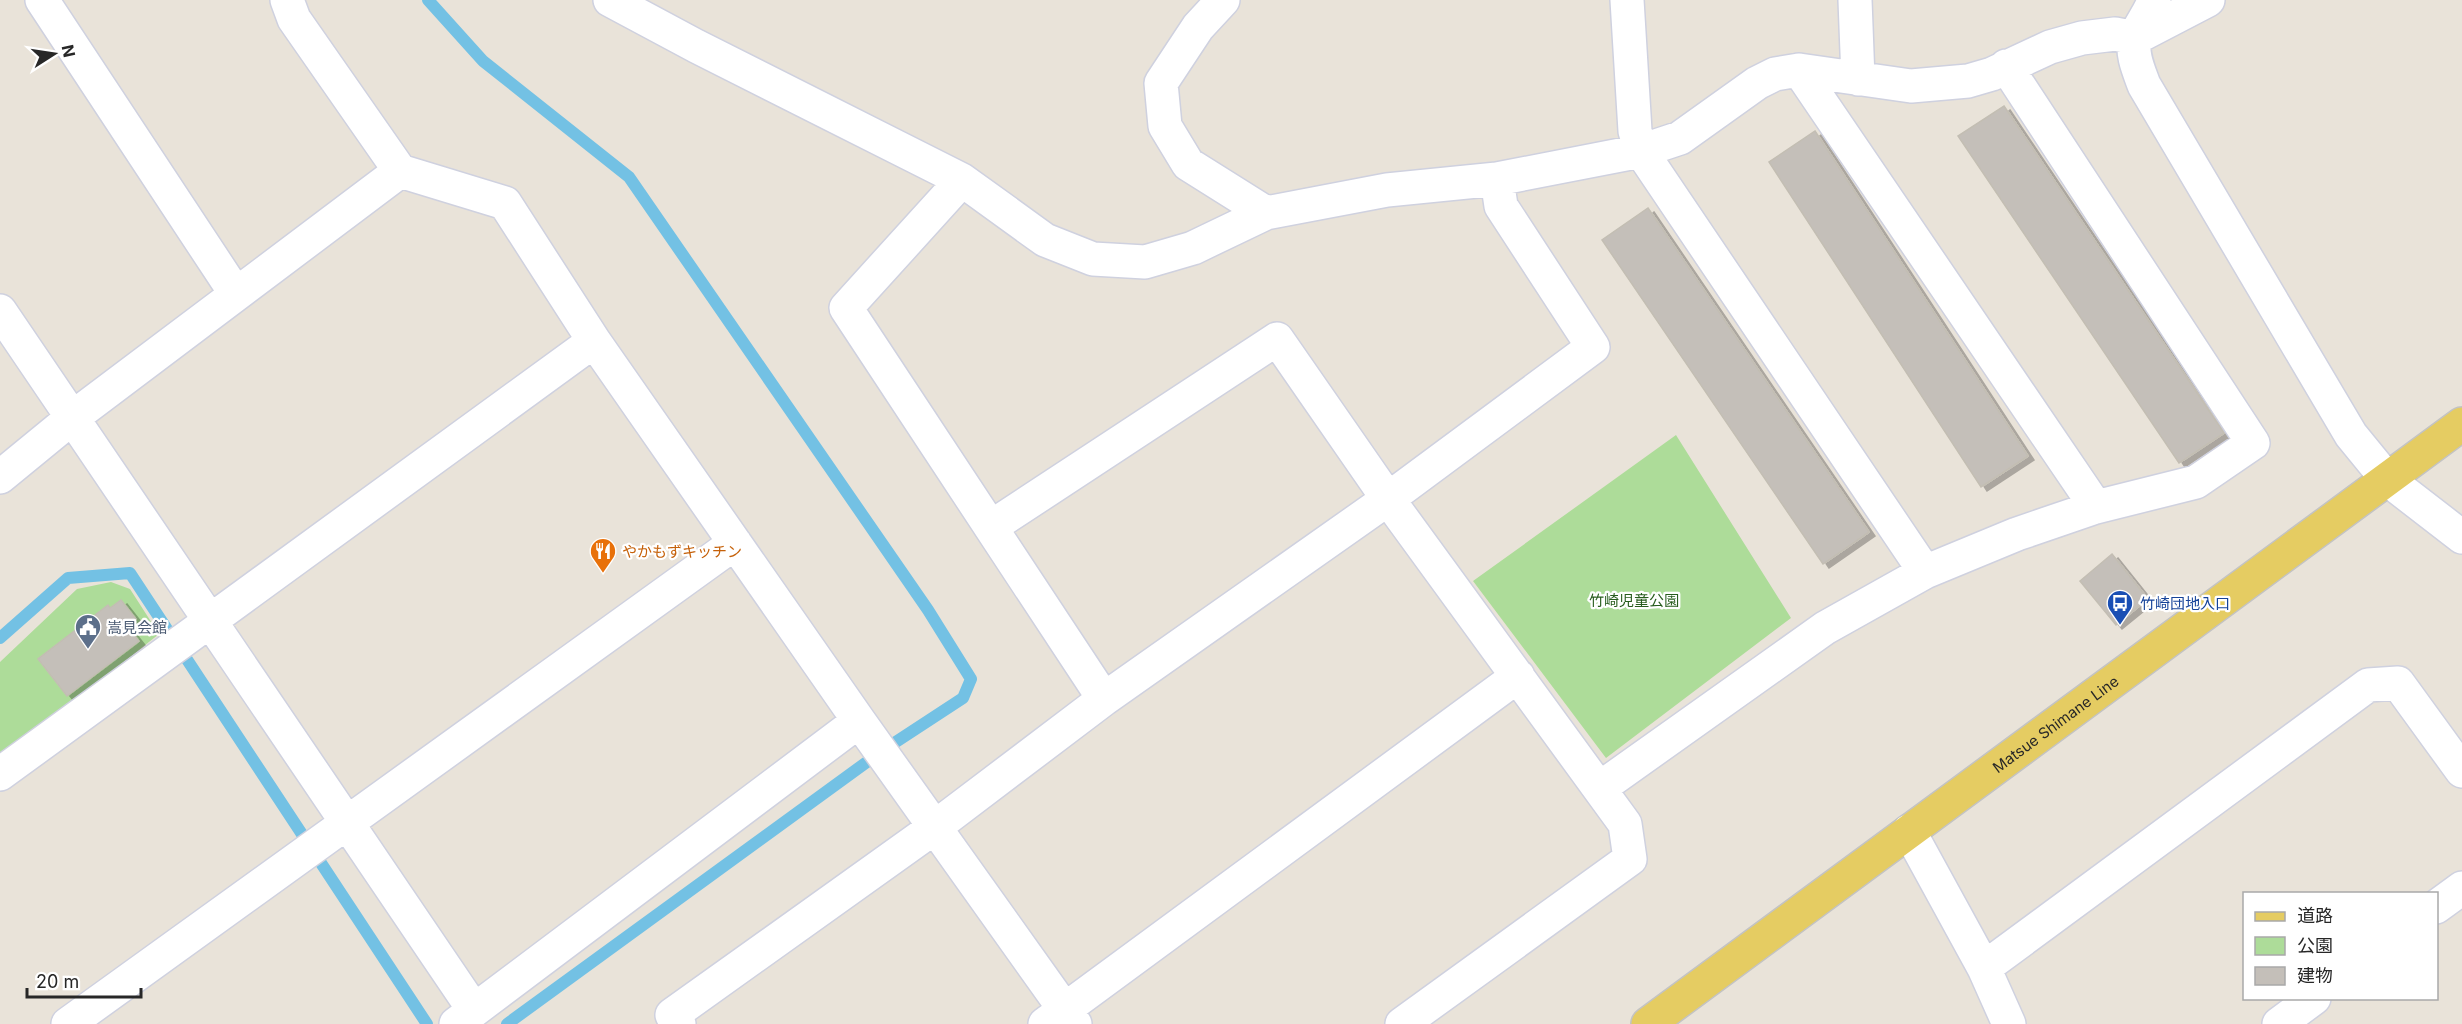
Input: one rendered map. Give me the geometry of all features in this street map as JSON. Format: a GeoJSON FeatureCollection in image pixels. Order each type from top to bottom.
{"type":"FeatureCollection","features":[{"type":"Feature","properties":{"kind":"main road","name":"Matsue Shimane Line"},"geometry":{"type":"LineString","coordinates":[[1648,1024],[2462,424]]}},
{"type":"Feature","properties":{"kind":"street"},"geometry":{"type":"LineString","coordinates":[[42,0],[236,294]]}},
{"type":"Feature","properties":{"kind":"street"},"geometry":{"type":"LineString","coordinates":[[287,0],[294,19],[400,171],[505,203],[594,341],[935,827],[1062,1019],[1518,676]]}},
{"type":"Feature","properties":{"kind":"street"},"geometry":{"type":"LineString","coordinates":[[610,0],[696,46],[963,180],[1046,240],[1093,260],[1145,262],[1193,248],[1266,213],[1387,190],[1497,179],[1641,151],[1680,138],[1757,83],[1775,74],[1799,70],[1911,86],[1968,81],[1992,74],[2050,48],[2082,38],[2115,34],[2135,38],[2208,0]]}},
{"type":"Feature","properties":{"kind":"street"},"geometry":{"type":"LineString","coordinates":[[1222,0],[1198,27],[1161,83],[1165,126],[1188,164],[1266,213]]}},
{"type":"Feature","properties":{"kind":"street"},"geometry":{"type":"LineString","coordinates":[[1627,0],[1635,130],[1641,151],[1925,572]]}},
{"type":"Feature","properties":{"kind":"street"},"geometry":{"type":"LineString","coordinates":[[1854,0],[1858,79]]}},
{"type":"Feature","properties":{"kind":"street"},"geometry":{"type":"LineString","coordinates":[[2154,0],[2149,15],[2135,38],[2134,54],[2144,85],[2351,435],[2387,479],[2462,537]]}},
{"type":"Feature","properties":{"kind":"street"},"geometry":{"type":"LineString","coordinates":[[1600,789],[1825,628],[1925,572],[2017,534],[2096,507],[2196,482],[2253,443],[2006,66]]}},
{"type":"Feature","properties":{"kind":"street"},"geometry":{"type":"LineString","coordinates":[[1799,70],[2096,507]]}},
{"type":"Feature","properties":{"kind":"street"},"geometry":{"type":"LineString","coordinates":[[0,477],[72,418],[400,171]]}},
{"type":"Feature","properties":{"kind":"street"},"geometry":{"type":"LineString","coordinates":[[679,1024],[672,1015],[935,827],[1104,699],[1388,499],[1593,347],[1502,206],[1497,179]]}},
{"type":"Feature","properties":{"kind":"street"},"geometry":{"type":"LineString","coordinates":[[963,180],[846,308],[1104,699]]}},
{"type":"Feature","properties":{"kind":"street"},"geometry":{"type":"LineString","coordinates":[[0,311],[72,418],[189,637],[326,839],[467,1019],[859,721]]}},
{"type":"Feature","properties":{"kind":"street"},"geometry":{"type":"LineString","coordinates":[[991,527],[1277,339],[1388,499],[1625,824],[1629,860],[1402,1024]]}},
{"type":"Feature","properties":{"kind":"street"},"geometry":{"type":"LineString","coordinates":[[0,774],[594,341]]}},
{"type":"Feature","properties":{"kind":"street"},"geometry":{"type":"LineString","coordinates":[[68,1024],[735,543]]}},
{"type":"Feature","properties":{"kind":"street"},"geometry":{"type":"LineString","coordinates":[[1984,968],[2368,685],[2398,683],[2462,771]]}},
{"type":"Feature","properties":{"kind":"street"},"geometry":{"type":"LineString","coordinates":[[1909,831],[1984,968],[2009,1024]]}},
{"type":"Feature","properties":{"kind":"street"},"geometry":{"type":"LineString","coordinates":[[2438,906],[2462,888]]}},
{"type":"Feature","properties":{"kind":"street"},"geometry":{"type":"LineString","coordinates":[[2279,1024],[2313,1000]]}},
{"type":"Feature","properties":{"kind":"green space","name":"竹崎児童公園"},"geometry":{"type":"Polygon","coordinates":[[[1676,435],[1791,618],[1606,758],[1473,581],[1676,435]]]}},
{"type":"Feature","properties":{"kind":"green space"},"geometry":{"type":"Polygon","coordinates":[[[111,582],[130,589],[159,634],[86,692],[0,753],[0,662],[77,589],[111,582]]]}},
{"type":"Feature","properties":{"kind":"building"},"geometry":{"type":"Polygon","coordinates":[[[2004,106],[2224,433],[2179,463],[1958,136],[2004,106]]]}},
{"type":"Feature","properties":{"kind":"building"},"geometry":{"type":"Polygon","coordinates":[[[1815,131],[2028,456],[1981,487],[1769,162],[1815,131]]]}},
{"type":"Feature","properties":{"kind":"building"},"geometry":{"type":"Polygon","coordinates":[[[1648,208],[1869,532],[1823,564],[1602,240],[1648,208]]]}},
{"type":"Feature","properties":{"kind":"building"},"geometry":{"type":"Polygon","coordinates":[[[2112,554],[2148,599],[2116,625],[2080,581],[2112,554]]]}},
{"type":"Feature","properties":{"kind":"building","name":"嵩見会館"},"geometry":{"type":"Polygon","coordinates":[[[121,600],[136,619],[127,626],[139,641],[67,696],[38,659],[108,605],[110,608],[121,600]]]}},
{"type":"Feature","properties":{"kind":"waterway"},"geometry":{"type":"LineString","coordinates":[[428,0],[483,61],[629,177],[928,610],[971,679],[963,698],[882,751],[507,1024]]}},
{"type":"Feature","properties":{"kind":"waterway"},"geometry":{"type":"LineString","coordinates":[[0,638],[68,578],[130,573],[427,1024]]}},
{"type":"Feature","properties":{"kind":"place","name":"やかもずキッチン"},"geometry":{"type":"Point","coordinates":[603,574]}},
{"type":"Feature","properties":{"kind":"place","name":"竹崎団地入口"},"geometry":{"type":"Point","coordinates":[2120,626]}},
{"type":"Feature","properties":{"kind":"place","name":"嵩見会館"},"geometry":{"type":"Point","coordinates":[88,650]}}]}
